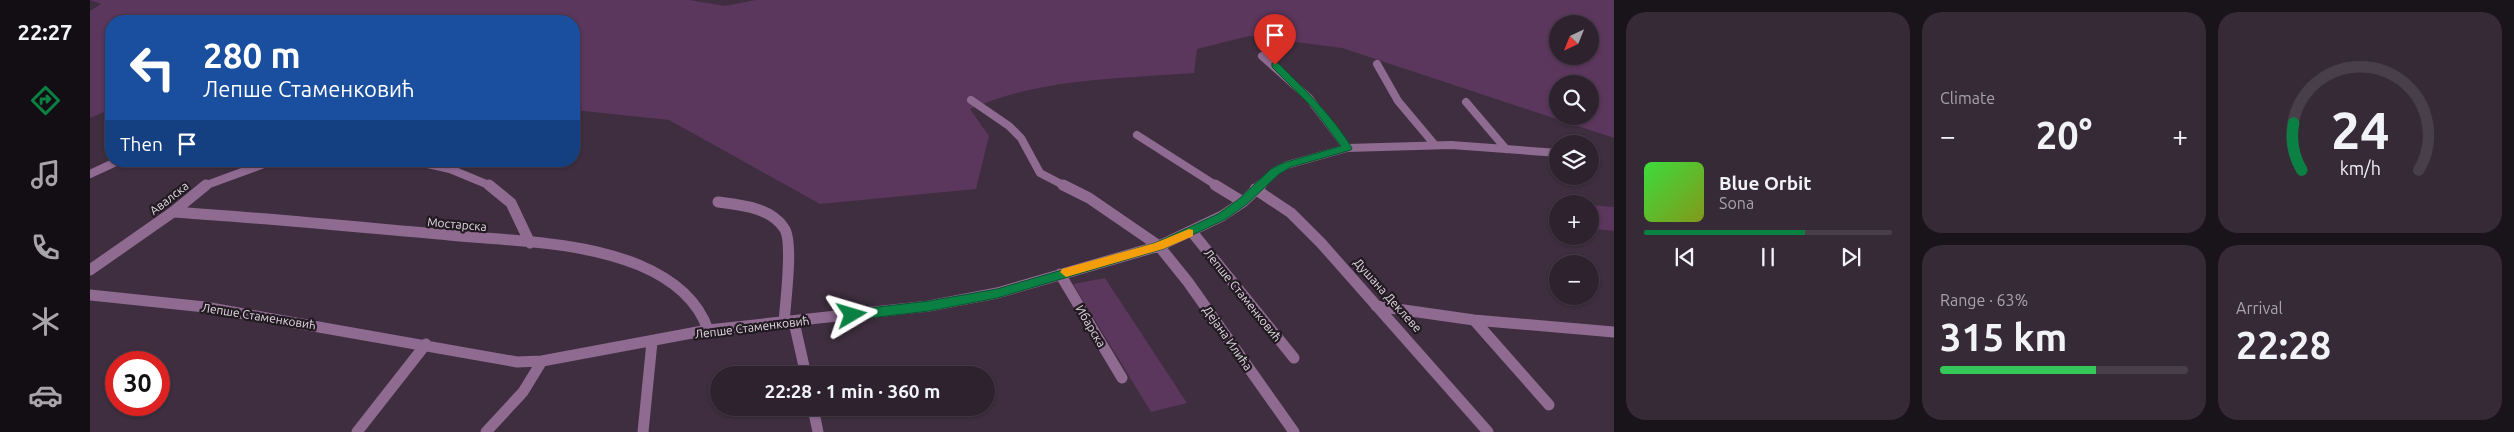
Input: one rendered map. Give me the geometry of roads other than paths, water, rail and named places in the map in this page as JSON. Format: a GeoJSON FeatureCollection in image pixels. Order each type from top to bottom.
{"type":"FeatureCollection","features":[{"type":"Feature","properties":{"kind":"street"},"geometry":{"type":"LineString","coordinates":[[1262,56],[1316,105],[1335,128],[1347,148]]}},
{"type":"Feature","properties":{"kind":"street"},"geometry":{"type":"LineString","coordinates":[[1377,64],[1398,101],[1435,145]]}},
{"type":"Feature","properties":{"kind":"street","name":"Дејана Илића"},"geometry":{"type":"LineString","coordinates":[[970,100],[1009,126],[1021,138],[1040,173],[1089,198],[1159,246],[1188,282],[1294,432]]}},
{"type":"Feature","properties":{"kind":"street"},"geometry":{"type":"LineString","coordinates":[[1466,102],[1506,149]]}},
{"type":"Feature","properties":{"kind":"street"},"geometry":{"type":"LineString","coordinates":[[1136,135],[1243,202]]}},
{"type":"Feature","properties":{"kind":"street","name":"Лепше Стаменковић"},"geometry":{"type":"LineString","coordinates":[[90,294],[205,307],[426,344],[517,362],[542,361],[652,342],[708,330],[789,323],[929,306],[997,293],[1159,246],[1192,232],[1222,216],[1243,202],[1275,171],[1287,165],[1347,148],[1435,145],[1549,152]]}},
{"type":"Feature","properties":{"kind":"street"},"geometry":{"type":"LineString","coordinates":[[90,174],[105,167]]}},
{"type":"Feature","properties":{"kind":"street","name":"Авалска"},"geometry":{"type":"LineString","coordinates":[[90,270],[173,212],[205,185],[255,167]]}},
{"type":"Feature","properties":{"kind":"street"},"geometry":{"type":"LineString","coordinates":[[446,167],[499,191],[508,199],[530,243]]}},
{"type":"Feature","properties":{"kind":"street","name":"Душана Деклеве"},"geometry":{"type":"LineString","coordinates":[[1255,189],[1287,209],[1317,237],[1376,306],[1465,403],[1488,432]]}},
{"type":"Feature","properties":{"kind":"street"},"geometry":{"type":"LineString","coordinates":[[718,202],[750,206],[771,216],[785,228],[789,246],[789,323],[803,366]]}},
{"type":"Feature","properties":{"kind":"street","name":"Мостарска"},"geometry":{"type":"LineString","coordinates":[[173,212],[530,243],[626,260],[666,279],[700,306],[706,318],[708,330]]}},
{"type":"Feature","properties":{"kind":"street","name":"Лепше Стаменковић"},"geometry":{"type":"LineString","coordinates":[[1192,232],[1294,358]]}},
{"type":"Feature","properties":{"kind":"street","name":"Ибарска"},"geometry":{"type":"LineString","coordinates":[[1060,274],[1122,378]]}},
{"type":"Feature","properties":{"kind":"street"},"geometry":{"type":"LineString","coordinates":[[1376,306],[1474,320],[1614,332]]}},
{"type":"Feature","properties":{"kind":"street"},"geometry":{"type":"LineString","coordinates":[[1474,320],[1549,405]]}},
{"type":"Feature","properties":{"kind":"street"},"geometry":{"type":"LineString","coordinates":[[643,432],[652,342]]}},
{"type":"Feature","properties":{"kind":"street"},"geometry":{"type":"LineString","coordinates":[[357,432],[426,344]]}},
{"type":"Feature","properties":{"kind":"street"},"geometry":{"type":"LineString","coordinates":[[486,432],[523,392],[542,361]]}},
{"type":"Feature","properties":{"kind":"street"},"geometry":{"type":"LineString","coordinates":[[815,416],[818,432]]}}]}
